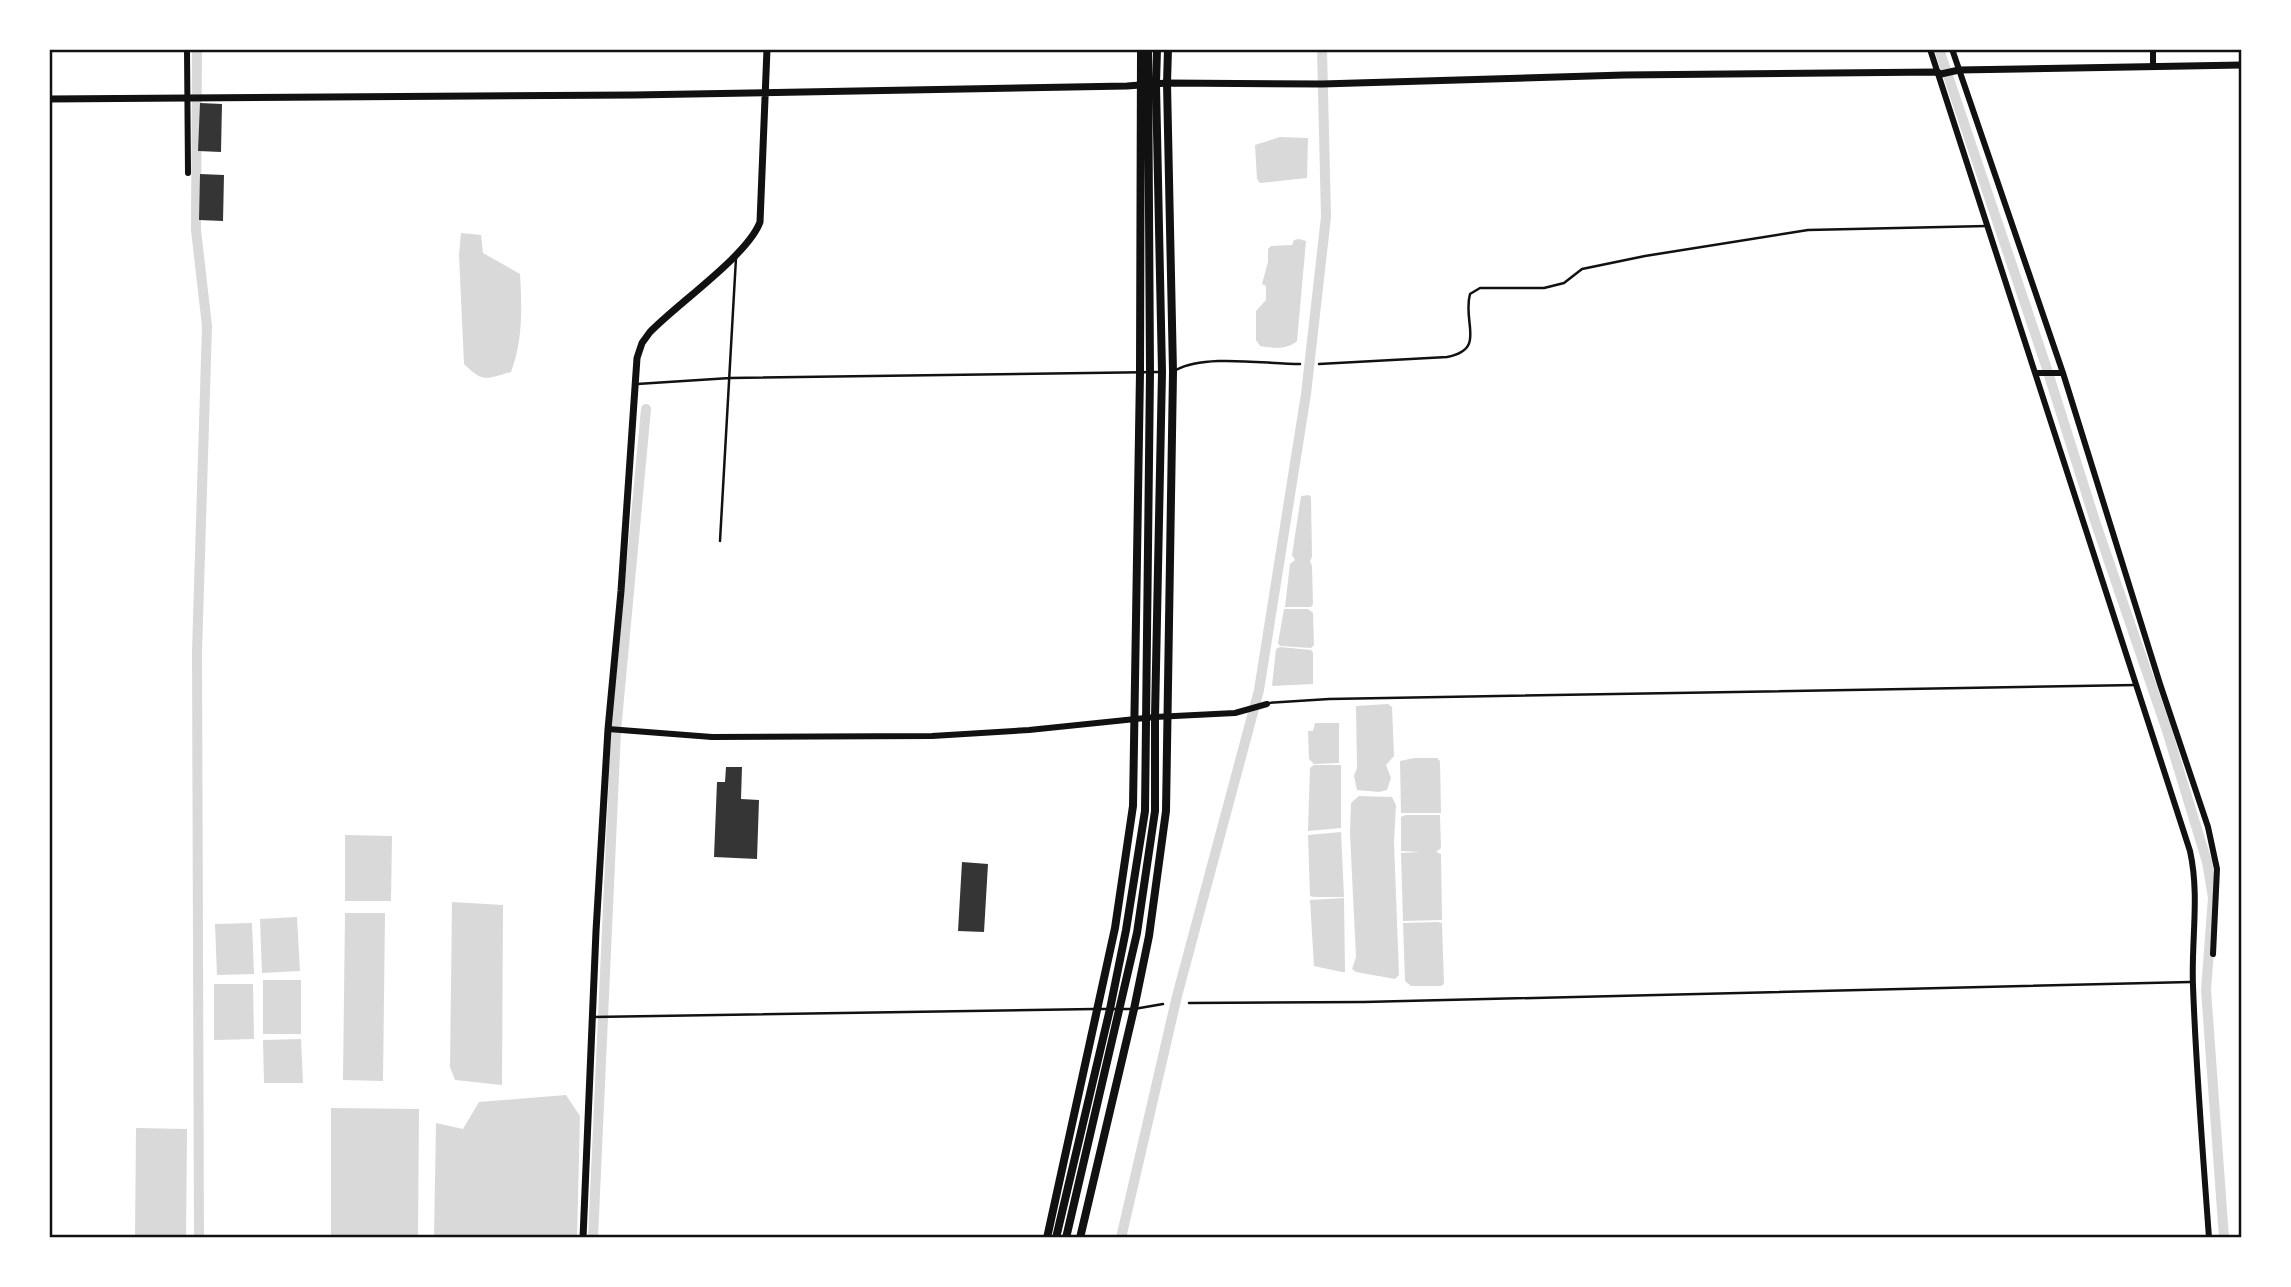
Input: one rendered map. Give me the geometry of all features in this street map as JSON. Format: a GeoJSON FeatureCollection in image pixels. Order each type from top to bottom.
{"type":"FeatureCollection","features":[{"type":"Feature","properties":{"kind":"main road"},"geometry":{"type":"LineString","coordinates":[[1056,1238],[1110,1009],[1145,811],[1151,718],[1162,372],[1148,84],[1141,49]]}},
{"type":"Feature","properties":{"kind":"main road"},"geometry":{"type":"LineString","coordinates":[[1066,1238],[1137,933],[1156,811],[1151,718],[1148,49]]}},
{"type":"Feature","properties":{"kind":"main road"},"geometry":{"type":"LineString","coordinates":[[1047,1238],[1115,928],[1133,806],[1148,84],[1157,49]]}},
{"type":"Feature","properties":{"kind":"main road"},"geometry":{"type":"LineString","coordinates":[[1080,1238],[1135,1009],[1149,936],[1166,811],[1173,372],[1168,49]]}},
{"type":"Feature","properties":{"kind":"street"},"geometry":{"type":"LineString","coordinates":[[187,49],[188,173]]}},
{"type":"Feature","properties":{"kind":"street"},"geometry":{"type":"LineString","coordinates":[[583,1238],[591,1094],[591,1017],[608,729],[625,551],[637,358],[642,343],[650,332],[744,248],[760,222],[767,49]]}},
{"type":"Feature","properties":{"kind":"street"},"geometry":{"type":"LineString","coordinates":[[1930,49],[2194,868],[2192,982],[2209,1238]]}},
{"type":"Feature","properties":{"kind":"street"},"geometry":{"type":"LineString","coordinates":[[1952,49],[2063,373],[2207,827],[2217,869],[2213,954]]}},
{"type":"Feature","properties":{"kind":"street"},"geometry":{"type":"LineString","coordinates":[[2153,49],[2153,66]]}},
{"type":"Feature","properties":{"kind":"street"},"geometry":{"type":"LineString","coordinates":[[49,99],[765,92],[1127,86],[1167,83],[1318,84],[1624,75],[1939,73],[1959,70],[2242,65]]}},
{"type":"Feature","properties":{"kind":"street"},"geometry":{"type":"LineString","coordinates":[[2036,373],[2063,373]]}},
{"type":"Feature","properties":{"kind":"street"},"geometry":{"type":"LineString","coordinates":[[608,729],[712,737],[932,736],[1235,713],[1266,704]]}},
{"type":"Feature","properties":{"kind":"lane"},"geometry":{"type":"LineString","coordinates":[[1319,364],[1460,355],[1471,342],[1467,304],[1470,294],[1480,288],[1544,288],[1564,283],[1582,269],[1808,230],[1987,226]]}},
{"type":"Feature","properties":{"kind":"lane"},"geometry":{"type":"LineString","coordinates":[[720,541],[736,255]]}},
{"type":"Feature","properties":{"kind":"lane"},"geometry":{"type":"LineString","coordinates":[[635,384],[730,378],[1173,372],[1186,365],[1215,361],[1300,364]]}},
{"type":"Feature","properties":{"kind":"lane"},"geometry":{"type":"LineString","coordinates":[[1266,704],[1342,698],[2136,685]]}},
{"type":"Feature","properties":{"kind":"lane"},"geometry":{"type":"LineString","coordinates":[[1189,1003],[1364,1002],[2192,982]]}},
{"type":"Feature","properties":{"kind":"lane"},"geometry":{"type":"LineString","coordinates":[[591,1017],[1135,1009],[1163,1004]]}},
{"type":"Feature","properties":{"kind":"shaded area"},"geometry":{"type":"Polygon","coordinates":[[[1280,137],[1308,138],[1307,178],[1260,183],[1257,179],[1255,145],[1280,137]]]}},
{"type":"Feature","properties":{"kind":"shaded area"},"geometry":{"type":"Polygon","coordinates":[[[461,233],[481,235],[483,253],[520,274],[520,336],[511,372],[485,378],[464,364],[459,255],[461,233]]]}},
{"type":"Feature","properties":{"kind":"shaded area"},"geometry":{"type":"Polygon","coordinates":[[[1294,240],[1306,241],[1297,341],[1284,347],[1260,346],[1256,340],[1256,311],[1266,300],[1266,286],[1262,284],[1268,262],[1268,249],[1271,246],[1292,245],[1294,240]]]}},
{"type":"Feature","properties":{"kind":"shaded area"},"geometry":{"type":"Polygon","coordinates":[[[1309,495],[1313,604],[1311,607],[1285,607],[1290,564],[1295,560],[1292,555],[1301,496],[1309,495]]]}},
{"type":"Feature","properties":{"kind":"shaded area"},"geometry":{"type":"Polygon","coordinates":[[[1284,609],[1308,609],[1313,613],[1314,645],[1311,648],[1280,646],[1278,643],[1284,609]]]}},
{"type":"Feature","properties":{"kind":"shaded area"},"geometry":{"type":"Polygon","coordinates":[[[1280,647],[1311,650],[1313,684],[1272,686],[1276,649],[1280,647]]]}},
{"type":"Feature","properties":{"kind":"shaded area"},"geometry":{"type":"Polygon","coordinates":[[[1388,704],[1392,707],[1394,756],[1386,765],[1391,778],[1387,790],[1357,790],[1354,776],[1357,768],[1356,706],[1388,704]]]}},
{"type":"Feature","properties":{"kind":"shaded area"},"geometry":{"type":"Polygon","coordinates":[[[1315,723],[1339,723],[1339,763],[1314,764],[1309,759],[1308,731],[1313,731],[1315,723]]]}},
{"type":"Feature","properties":{"kind":"shaded area"},"geometry":{"type":"Polygon","coordinates":[[[1437,758],[1440,761],[1441,813],[1401,813],[1400,761],[1437,758]]]}},
{"type":"Feature","properties":{"kind":"shaded area"},"geometry":{"type":"Polygon","coordinates":[[[1314,765],[1341,765],[1341,828],[1308,831],[1310,768],[1314,765]]]}},
{"type":"Feature","properties":{"kind":"shaded area"},"geometry":{"type":"Polygon","coordinates":[[[1359,796],[1392,797],[1396,805],[1394,842],[1399,975],[1395,979],[1352,969],[1356,957],[1351,803],[1359,796]]]}},
{"type":"Feature","properties":{"kind":"shaded area"},"geometry":{"type":"Polygon","coordinates":[[[1440,815],[1441,848],[1436,852],[1441,854],[1442,920],[1403,921],[1401,853],[1420,852],[1401,851],[1401,817],[1440,815]]]}},
{"type":"Feature","properties":{"kind":"shaded area"},"geometry":{"type":"Polygon","coordinates":[[[1341,832],[1344,897],[1310,896],[1308,835],[1341,832]]]}},
{"type":"Feature","properties":{"kind":"shaded area"},"geometry":{"type":"Polygon","coordinates":[[[345,835],[392,836],[391,901],[345,901],[345,835]]]}},
{"type":"Feature","properties":{"kind":"shaded area"},"geometry":{"type":"Polygon","coordinates":[[[1344,898],[1345,972],[1314,966],[1310,900],[1344,898]]]}},
{"type":"Feature","properties":{"kind":"shaded area"},"geometry":{"type":"Polygon","coordinates":[[[452,902],[503,905],[502,1085],[455,1080],[450,1067],[452,902]]]}},
{"type":"Feature","properties":{"kind":"shaded area"},"geometry":{"type":"Polygon","coordinates":[[[345,913],[385,913],[383,1081],[343,1080],[345,913]]]}},
{"type":"Feature","properties":{"kind":"shaded area"},"geometry":{"type":"Polygon","coordinates":[[[297,917],[300,971],[262,973],[260,919],[297,917]]]}},
{"type":"Feature","properties":{"kind":"shaded area"},"geometry":{"type":"Polygon","coordinates":[[[252,923],[254,974],[217,975],[215,924],[252,923]]]}},
{"type":"Feature","properties":{"kind":"shaded area"},"geometry":{"type":"Polygon","coordinates":[[[1403,923],[1442,923],[1444,984],[1411,986],[1405,981],[1403,923]]]}},
{"type":"Feature","properties":{"kind":"shaded area"},"geometry":{"type":"Polygon","coordinates":[[[263,980],[301,980],[301,1034],[263,1034],[263,980]]]}},
{"type":"Feature","properties":{"kind":"shaded area"},"geometry":{"type":"Polygon","coordinates":[[[214,984],[253,984],[254,1039],[214,1040],[214,984]]]}},
{"type":"Feature","properties":{"kind":"shaded area"},"geometry":{"type":"Polygon","coordinates":[[[301,1039],[303,1083],[264,1083],[263,1040],[301,1039]]]}},
{"type":"Feature","properties":{"kind":"shaded area"},"geometry":{"type":"Polygon","coordinates":[[[566,1095],[580,1116],[577,1238],[434,1238],[436,1123],[463,1129],[479,1102],[566,1095]]]}},
{"type":"Feature","properties":{"kind":"shaded area"},"geometry":{"type":"Polygon","coordinates":[[[331,1108],[419,1109],[418,1238],[331,1238],[331,1108]]]}},
{"type":"Feature","properties":{"kind":"shaded area"},"geometry":{"type":"Polygon","coordinates":[[[136,1128],[187,1129],[186,1238],[135,1238],[136,1128]]]}},
{"type":"Feature","properties":{"kind":"building"},"geometry":{"type":"Polygon","coordinates":[[[200,103],[222,104],[221,152],[198,151],[200,103]]]}},
{"type":"Feature","properties":{"kind":"building"},"geometry":{"type":"Polygon","coordinates":[[[200,174],[224,175],[223,221],[199,220],[200,174]]]}},
{"type":"Feature","properties":{"kind":"building"},"geometry":{"type":"Polygon","coordinates":[[[726,767],[742,767],[741,799],[759,800],[757,859],[714,857],[717,782],[725,782],[726,767]]]}},
{"type":"Feature","properties":{"kind":"building"},"geometry":{"type":"Polygon","coordinates":[[[962,862],[988,864],[984,932],[958,931],[962,862]]]}},
{"type":"Feature","properties":{"kind":"waterway"},"geometry":{"type":"LineString","coordinates":[[197,49],[196,230],[207,326],[197,652],[199,1238]]}},
{"type":"Feature","properties":{"kind":"waterway"},"geometry":{"type":"LineString","coordinates":[[1121,1238],[1177,996],[1259,690],[1306,394],[1326,217],[1322,49]]}},
{"type":"Feature","properties":{"kind":"waterway"},"geometry":{"type":"LineString","coordinates":[[1939,49],[2167,731],[2207,862],[2213,898],[2206,990],[2224,1238]]}},
{"type":"Feature","properties":{"kind":"waterway"},"geometry":{"type":"LineString","coordinates":[[593,1238],[616,731],[646,409]]}}]}
